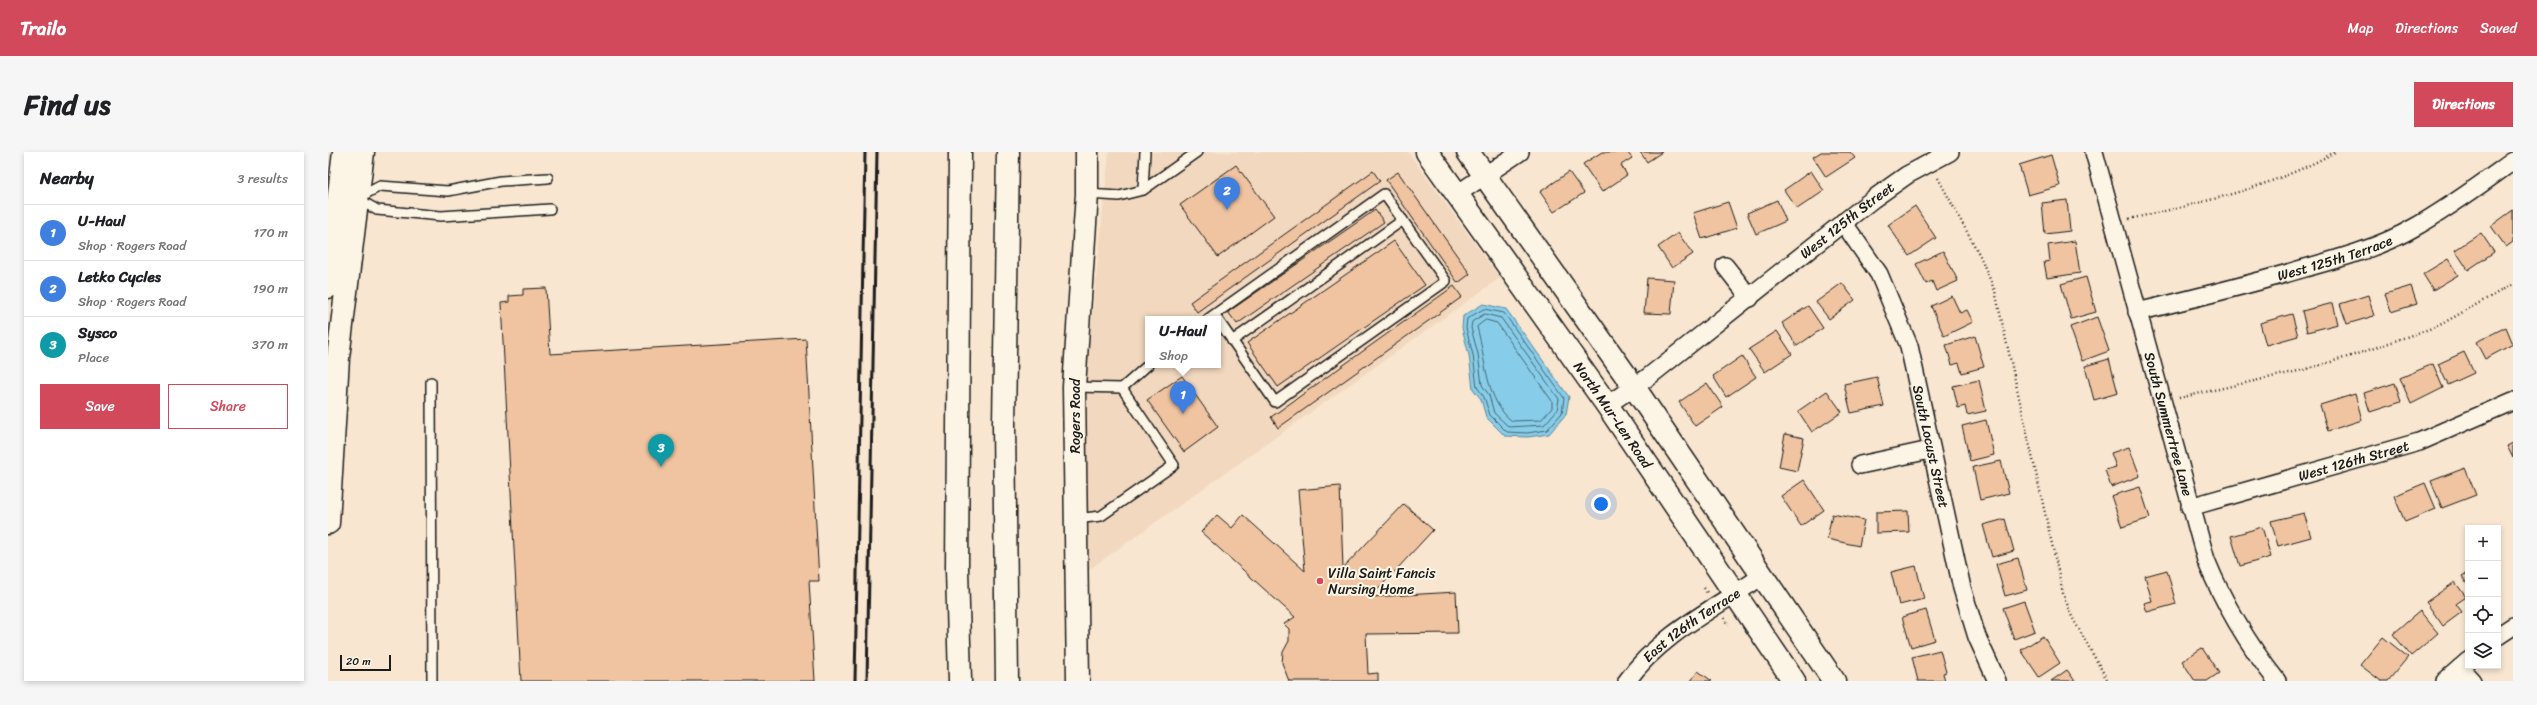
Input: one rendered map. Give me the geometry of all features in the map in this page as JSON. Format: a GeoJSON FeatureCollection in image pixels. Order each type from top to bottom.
{"type":"FeatureCollection","features":[{"type":"Feature","properties":{"kind":"main road"},"geometry":{"type":"LineString","coordinates":[[328,523],[338,358],[341,196],[344,152]]}},
{"type":"Feature","properties":{"kind":"main road"},"geometry":{"type":"LineString","coordinates":[[328,287],[341,196],[363,152]]}},
{"type":"Feature","properties":{"kind":"main road"},"geometry":{"type":"LineString","coordinates":[[960,152],[957,561],[960,681]]}},
{"type":"Feature","properties":{"kind":"main road"},"geometry":{"type":"LineString","coordinates":[[1007,681],[1004,425],[1008,152]]}},
{"type":"Feature","properties":{"kind":"main road","name":"Rogers Road"},"geometry":{"type":"LineString","coordinates":[[1078,681],[1074,520],[1074,387],[1087,194],[1087,152]]}},
{"type":"Feature","properties":{"kind":"main road","name":"North Mur-Len Road"},"geometry":{"type":"LineString","coordinates":[[1427,152],[1607,405],[1794,681]]}},
{"type":"Feature","properties":{"kind":"main road"},"geometry":{"type":"LineString","coordinates":[[1468,152],[1634,387],[1834,681]]}},
{"type":"Feature","properties":{"kind":"street"},"geometry":{"type":"LineString","coordinates":[[1457,194],[1520,152]]}},
{"type":"Feature","properties":{"kind":"street","name":"West 125th Street"},"geometry":{"type":"LineString","coordinates":[[1607,405],[1634,387],[1750,298],[1843,222],[1907,175],[1950,152]]}},
{"type":"Feature","properties":{"kind":"street","name":"South Summertree Lane"},"geometry":{"type":"LineString","coordinates":[[2094,152],[2190,507],[2206,560],[2229,611],[2246,639],[2277,681]]}},
{"type":"Feature","properties":{"kind":"street","name":"West 125th Terrace"},"geometry":{"type":"LineString","coordinates":[[2137,312],[2219,293],[2339,259],[2384,242],[2415,228],[2473,191],[2513,161]]}},
{"type":"Feature","properties":{"kind":"street","name":"South Locust Street"},"geometry":{"type":"LineString","coordinates":[[1843,222],[1879,274],[1900,320],[1909,346],[1930,450],[1962,588],[1976,637],[1997,681]]}},
{"type":"Feature","properties":{"kind":"street"},"geometry":{"type":"LineString","coordinates":[[1725,266],[1750,298]]}},
{"type":"Feature","properties":{"kind":"street","name":"West 126th Street"},"geometry":{"type":"LineString","coordinates":[[2190,507],[2419,442],[2513,401]]}},
{"type":"Feature","properties":{"kind":"street"},"geometry":{"type":"LineString","coordinates":[[1860,465],[1930,450]]}},
{"type":"Feature","properties":{"kind":"street","name":"East 126th Terrace"},"geometry":{"type":"LineString","coordinates":[[1627,681],[1639,666],[1668,639],[1762,576]]}},
{"type":"Feature","properties":{"kind":"street"},"geometry":{"type":"LineString","coordinates":[[2501,634],[2513,626]]}},
{"type":"Feature","properties":{"kind":"street"},"geometry":{"type":"LineString","coordinates":[[2445,681],[2464,664],[2472,681]]}},
{"type":"Feature","properties":{"kind":"lane"},"geometry":{"type":"LineString","coordinates":[[1143,190],[1145,152]]}},
{"type":"Feature","properties":{"kind":"lane"},"geometry":{"type":"LineString","coordinates":[[1087,194],[1119,196],[1143,190],[1197,152]]}},
{"type":"Feature","properties":{"kind":"lane"},"geometry":{"type":"LineString","coordinates":[[341,196],[380,186],[448,191],[501,181],[548,178]]}},
{"type":"Feature","properties":{"kind":"lane"},"geometry":{"type":"LineString","coordinates":[[1217,316],[1384,194],[1446,281],[1276,402],[1221,327]]}},
{"type":"Feature","properties":{"kind":"lane"},"geometry":{"type":"LineString","coordinates":[[341,196],[377,210],[441,216],[550,209]]}},
{"type":"Feature","properties":{"kind":"lane"},"geometry":{"type":"LineString","coordinates":[[1232,341],[1403,220]]}},
{"type":"Feature","properties":{"kind":"lane"},"geometry":{"type":"LineString","coordinates":[[1074,387],[1122,388],[1145,368]]}},
{"type":"Feature","properties":{"kind":"lane"},"geometry":{"type":"LineString","coordinates":[[431,382],[432,681]]}},
{"type":"Feature","properties":{"kind":"lane"},"geometry":{"type":"LineString","coordinates":[[1074,520],[1101,516],[1174,465],[1122,388]]}},
{"type":"Feature","properties":{"kind":"path"},"geometry":{"type":"LineString","coordinates":[[2125,220],[2207,201],[2276,181],[2304,170],[2335,152]]}},
{"type":"Feature","properties":{"kind":"path"},"geometry":{"type":"LineString","coordinates":[[1935,174],[1986,266],[1995,291],[2063,593],[2072,617],[2108,681]]}},
{"type":"Feature","properties":{"kind":"path"},"geometry":{"type":"LineString","coordinates":[[2172,399],[2307,369],[2354,355],[2438,326],[2513,284]]}},
{"type":"Feature","properties":{"kind":"shaded area"},"geometry":{"type":"Polygon","coordinates":[[[1109,152],[1408,152],[1500,278],[1087,571],[1084,520],[1085,387],[1109,152]]]}},
{"type":"Feature","properties":{"kind":"water"},"geometry":{"type":"Polygon","coordinates":[[[1483,304],[1506,309],[1569,397],[1566,414],[1549,434],[1528,437],[1505,436],[1486,417],[1481,399],[1473,389],[1469,355],[1462,328],[1463,316],[1483,304]]]}},
{"type":"Feature","properties":{"kind":"building"},"geometry":{"type":"Polygon","coordinates":[[[1602,152],[1627,152],[1632,158],[1621,165],[1627,175],[1602,192],[1583,164],[1602,152]]]}},
{"type":"Feature","properties":{"kind":"building"},"geometry":{"type":"Polygon","coordinates":[[[1640,152],[1662,152],[1647,162],[1640,152]]]}},
{"type":"Feature","properties":{"kind":"building"},"geometry":{"type":"Polygon","coordinates":[[[1821,152],[1850,152],[1855,158],[1826,177],[1813,157],[1821,152]]]}},
{"type":"Feature","properties":{"kind":"building"},"geometry":{"type":"Polygon","coordinates":[[[2051,155],[2060,186],[2028,195],[2019,165],[2051,155]]]}},
{"type":"Feature","properties":{"kind":"building"},"geometry":{"type":"Polygon","coordinates":[[[1236,165],[1274,216],[1218,257],[1180,205],[1236,165]]]}},
{"type":"Feature","properties":{"kind":"building"},"geometry":{"type":"Polygon","coordinates":[[[1373,171],[1380,181],[1197,312],[1190,302],[1373,171]]]}},
{"type":"Feature","properties":{"kind":"building"},"geometry":{"type":"Polygon","coordinates":[[[1811,171],[1824,191],[1797,209],[1784,190],[1811,171]]]}},
{"type":"Feature","properties":{"kind":"building"},"geometry":{"type":"Polygon","coordinates":[[[1398,172],[1470,274],[1458,283],[1386,180],[1398,172]]]}},
{"type":"Feature","properties":{"kind":"building"},"geometry":{"type":"Polygon","coordinates":[[[1569,172],[1584,193],[1554,212],[1540,192],[1569,172]]]}},
{"type":"Feature","properties":{"kind":"building"},"geometry":{"type":"Polygon","coordinates":[[[1777,200],[1786,221],[1756,234],[1747,213],[1777,200]]]}},
{"type":"Feature","properties":{"kind":"building"},"geometry":{"type":"Polygon","coordinates":[[[2067,200],[2070,231],[2045,234],[2042,203],[2067,200]]]}},
{"type":"Feature","properties":{"kind":"building"},"geometry":{"type":"Polygon","coordinates":[[[1728,202],[1737,228],[1702,239],[1693,213],[1728,202]]]}},
{"type":"Feature","properties":{"kind":"building"},"geometry":{"type":"Polygon","coordinates":[[[1915,206],[1936,238],[1909,256],[1888,225],[1915,206]]]}},
{"type":"Feature","properties":{"kind":"building"},"geometry":{"type":"Polygon","coordinates":[[[1375,210],[1384,222],[1237,324],[1228,312],[1375,210]]]}},
{"type":"Feature","properties":{"kind":"building"},"geometry":{"type":"Polygon","coordinates":[[[2513,210],[2513,242],[2506,247],[2491,226],[2513,210]]]}},
{"type":"Feature","properties":{"kind":"building"},"geometry":{"type":"Polygon","coordinates":[[[1678,233],[1693,254],[1672,268],[1658,247],[1678,233]]]}},
{"type":"Feature","properties":{"kind":"building"},"geometry":{"type":"Polygon","coordinates":[[[2481,233],[2494,252],[2468,270],[2455,250],[2481,233]]]}},
{"type":"Feature","properties":{"kind":"building"},"geometry":{"type":"Polygon","coordinates":[[[1394,241],[1425,285],[1278,387],[1247,343],[1394,241]]]}},
{"type":"Feature","properties":{"kind":"building"},"geometry":{"type":"Polygon","coordinates":[[[2075,241],[2080,273],[2047,278],[2044,262],[2050,261],[2048,245],[2075,241]]]}},
{"type":"Feature","properties":{"kind":"building"},"geometry":{"type":"Polygon","coordinates":[[[1943,251],[1958,281],[1936,291],[1932,281],[1926,284],[1916,264],[1943,251]]]}},
{"type":"Feature","properties":{"kind":"building"},"geometry":{"type":"Polygon","coordinates":[[[2448,259],[2458,275],[2433,290],[2423,274],[2448,259]]]}},
{"type":"Feature","properties":{"kind":"building"},"geometry":{"type":"Polygon","coordinates":[[[2086,277],[2096,312],[2071,319],[2061,284],[2086,277]]]}},
{"type":"Feature","properties":{"kind":"building"},"geometry":{"type":"Polygon","coordinates":[[[1647,278],[1674,280],[1671,314],[1644,313],[1647,278]]]}},
{"type":"Feature","properties":{"kind":"building"},"geometry":{"type":"Polygon","coordinates":[[[1842,283],[1855,300],[1829,319],[1816,302],[1842,283]]]}},
{"type":"Feature","properties":{"kind":"building"},"geometry":{"type":"Polygon","coordinates":[[[1454,286],[1462,297],[1278,428],[1271,417],[1454,286]]]}},
{"type":"Feature","properties":{"kind":"building"},"geometry":{"type":"Polygon","coordinates":[[[2411,286],[2417,304],[2391,312],[2385,294],[2411,286]]]}},
{"type":"Feature","properties":{"kind":"building"},"geometry":{"type":"Polygon","coordinates":[[[546,288],[550,354],[806,339],[819,581],[809,581],[815,681],[521,681],[501,303],[509,302],[509,296],[523,295],[523,289],[546,288]]]}},
{"type":"Feature","properties":{"kind":"building"},"geometry":{"type":"Polygon","coordinates":[[[2368,295],[2374,316],[2347,324],[2340,304],[2368,295]]]}},
{"type":"Feature","properties":{"kind":"building"},"geometry":{"type":"Polygon","coordinates":[[[1952,296],[1960,313],[1967,310],[1973,322],[1944,336],[1931,306],[1952,296]]]}},
{"type":"Feature","properties":{"kind":"building"},"geometry":{"type":"Polygon","coordinates":[[[2333,303],[2338,324],[2307,332],[2302,311],[2333,303]]]}},
{"type":"Feature","properties":{"kind":"building"},"geometry":{"type":"Polygon","coordinates":[[[1808,306],[1823,328],[1797,346],[1782,323],[1808,306]]]}},
{"type":"Feature","properties":{"kind":"building"},"geometry":{"type":"Polygon","coordinates":[[[2292,314],[2298,336],[2266,345],[2260,323],[2292,314]]]}},
{"type":"Feature","properties":{"kind":"building"},"geometry":{"type":"Polygon","coordinates":[[[2097,317],[2109,351],[2082,361],[2070,327],[2097,317]]]}},
{"type":"Feature","properties":{"kind":"building"},"geometry":{"type":"Polygon","coordinates":[[[2506,327],[2513,344],[2485,359],[2476,342],[2506,327]]]}},
{"type":"Feature","properties":{"kind":"building"},"geometry":{"type":"Polygon","coordinates":[[[1777,331],[1792,354],[1765,372],[1749,349],[1777,331]]]}},
{"type":"Feature","properties":{"kind":"building"},"geometry":{"type":"Polygon","coordinates":[[[1975,336],[1984,367],[1962,373],[1959,363],[1952,365],[1946,345],[1975,336]]]}},
{"type":"Feature","properties":{"kind":"building"},"geometry":{"type":"Polygon","coordinates":[[[2464,352],[2474,373],[2448,385],[2438,364],[2464,352]]]}},
{"type":"Feature","properties":{"kind":"building"},"geometry":{"type":"Polygon","coordinates":[[[1742,356],[1756,377],[1726,397],[1713,376],[1742,356]]]}},
{"type":"Feature","properties":{"kind":"building"},"geometry":{"type":"Polygon","coordinates":[[[2109,359],[2118,393],[2094,400],[2085,366],[2109,359]]]}},
{"type":"Feature","properties":{"kind":"building"},"geometry":{"type":"Polygon","coordinates":[[[2433,364],[2443,388],[2411,404],[2400,378],[2433,364]]]}},
{"type":"Feature","properties":{"kind":"building"},"geometry":{"type":"Polygon","coordinates":[[[1182,376],[1218,427],[1184,452],[1147,400],[1182,376]]]}},
{"type":"Feature","properties":{"kind":"building"},"geometry":{"type":"Polygon","coordinates":[[[1877,377],[1884,406],[1851,413],[1844,384],[1877,377]]]}},
{"type":"Feature","properties":{"kind":"building"},"geometry":{"type":"Polygon","coordinates":[[[1979,380],[1986,411],[1967,415],[1965,406],[1958,408],[1953,386],[1979,380]]]}},
{"type":"Feature","properties":{"kind":"building"},"geometry":{"type":"Polygon","coordinates":[[[1707,383],[1723,407],[1695,426],[1679,402],[1707,383]]]}},
{"type":"Feature","properties":{"kind":"building"},"geometry":{"type":"Polygon","coordinates":[[[2395,383],[2401,402],[2370,412],[2364,393],[2395,383]]]}},
{"type":"Feature","properties":{"kind":"building"},"geometry":{"type":"Polygon","coordinates":[[[1827,391],[1842,412],[1812,432],[1798,411],[1827,391]]]}},
{"type":"Feature","properties":{"kind":"building"},"geometry":{"type":"Polygon","coordinates":[[[2355,394],[2362,420],[2328,431],[2320,405],[2355,394]]]}},
{"type":"Feature","properties":{"kind":"building"},"geometry":{"type":"Polygon","coordinates":[[[1986,420],[1994,455],[1970,461],[1962,426],[1986,420]]]}},
{"type":"Feature","properties":{"kind":"building"},"geometry":{"type":"Polygon","coordinates":[[[1785,434],[1804,438],[1797,471],[1779,467],[1785,434]]]}},
{"type":"Feature","properties":{"kind":"building"},"geometry":{"type":"Polygon","coordinates":[[[2513,443],[2513,458],[2507,446],[2513,443]]]}},
{"type":"Feature","properties":{"kind":"building"},"geometry":{"type":"Polygon","coordinates":[[[2129,447],[2140,476],[2111,487],[2105,470],[2116,467],[2111,453],[2129,447]]]}},
{"type":"Feature","properties":{"kind":"building"},"geometry":{"type":"Polygon","coordinates":[[[2001,461],[2009,493],[1980,500],[1973,467],[2001,461]]]}},
{"type":"Feature","properties":{"kind":"building"},"geometry":{"type":"Polygon","coordinates":[[[2465,468],[2476,495],[2442,508],[2431,481],[2465,468]]]}},
{"type":"Feature","properties":{"kind":"building"},"geometry":{"type":"Polygon","coordinates":[[[1804,480],[1824,510],[1801,526],[1781,496],[1804,480]]]}},
{"type":"Feature","properties":{"kind":"building"},"geometry":{"type":"Polygon","coordinates":[[[2425,483],[2436,509],[2405,522],[2394,496],[2425,483]]]}},
{"type":"Feature","properties":{"kind":"building","name":"Villa Saint Fancis Nursing Home"},"geometry":{"type":"Polygon","coordinates":[[[1340,486],[1343,568],[1404,504],[1433,530],[1371,597],[1456,592],[1458,633],[1366,634],[1368,674],[1378,673],[1378,681],[1289,681],[1282,663],[1283,652],[1289,641],[1289,629],[1284,624],[1295,617],[1201,532],[1217,515],[1232,528],[1243,515],[1305,571],[1298,490],[1340,486]]]}},
{"type":"Feature","properties":{"kind":"building"},"geometry":{"type":"Polygon","coordinates":[[[2140,487],[2150,518],[2122,527],[2111,496],[2140,487]]]}},
{"type":"Feature","properties":{"kind":"building"},"geometry":{"type":"Polygon","coordinates":[[[1908,511],[1909,532],[1876,533],[1876,512],[1908,511]]]}},
{"type":"Feature","properties":{"kind":"building"},"geometry":{"type":"Polygon","coordinates":[[[2304,513],[2311,537],[2278,546],[2271,521],[2304,513]]]}},
{"type":"Feature","properties":{"kind":"building"},"geometry":{"type":"Polygon","coordinates":[[[1832,514],[1864,520],[1859,546],[1827,539],[1832,514]]]}},
{"type":"Feature","properties":{"kind":"building"},"geometry":{"type":"Polygon","coordinates":[[[2005,519],[2014,551],[1992,557],[1983,525],[2005,519]]]}},
{"type":"Feature","properties":{"kind":"building"},"geometry":{"type":"Polygon","coordinates":[[[2262,527],[2271,557],[2240,566],[2231,536],[2262,527]]]}},
{"type":"Feature","properties":{"kind":"building"},"geometry":{"type":"Polygon","coordinates":[[[2018,558],[2027,590],[2005,596],[1996,564],[2018,558]]]}},
{"type":"Feature","properties":{"kind":"building"},"geometry":{"type":"Polygon","coordinates":[[[1916,566],[1924,599],[1899,605],[1891,572],[1916,566]]]}},
{"type":"Feature","properties":{"kind":"building"},"geometry":{"type":"Polygon","coordinates":[[[2167,570],[2176,604],[2147,612],[2144,603],[2152,601],[2145,576],[2167,570]]]}},
{"type":"Feature","properties":{"kind":"building"},"geometry":{"type":"Polygon","coordinates":[[[2465,574],[2465,581],[2462,576],[2465,574]]]}},
{"type":"Feature","properties":{"kind":"building"},"geometry":{"type":"Polygon","coordinates":[[[2455,582],[2465,596],[2465,598],[2456,604],[2462,612],[2443,626],[2426,602],[2455,582]]]}},
{"type":"Feature","properties":{"kind":"building"},"geometry":{"type":"Polygon","coordinates":[[[2024,601],[2035,631],[2014,639],[2003,608],[2024,601]]]}},
{"type":"Feature","properties":{"kind":"building"},"geometry":{"type":"Polygon","coordinates":[[[1926,610],[1935,640],[1911,647],[1902,617],[1926,610]]]}},
{"type":"Feature","properties":{"kind":"building"},"geometry":{"type":"Polygon","coordinates":[[[2420,611],[2438,633],[2411,656],[2393,634],[2420,611]]]}},
{"type":"Feature","properties":{"kind":"building"},"geometry":{"type":"Polygon","coordinates":[[[2043,636],[2060,663],[2039,677],[2021,650],[2043,636]]]}},
{"type":"Feature","properties":{"kind":"building"},"geometry":{"type":"Polygon","coordinates":[[[2383,637],[2408,657],[2388,681],[2381,681],[2360,665],[2383,637]]]}},
{"type":"Feature","properties":{"kind":"building"},"geometry":{"type":"Polygon","coordinates":[[[2202,648],[2219,673],[2207,681],[2195,681],[2182,661],[2202,648]]]}},
{"type":"Feature","properties":{"kind":"building"},"geometry":{"type":"Polygon","coordinates":[[[1940,650],[1946,672],[1943,673],[1945,681],[1918,681],[1912,657],[1940,650]]]}},
{"type":"Feature","properties":{"kind":"building"},"geometry":{"type":"Polygon","coordinates":[[[2067,670],[2075,681],[2051,681],[2067,670]]]}},
{"type":"Feature","properties":{"kind":"building"},"geometry":{"type":"Polygon","coordinates":[[[1698,671],[1712,681],[1691,681],[1698,671]]]}},
{"type":"Feature","properties":{"kind":"railway"},"geometry":{"type":"LineString","coordinates":[[855,681],[865,152]]}},
{"type":"Feature","properties":{"kind":"railway"},"geometry":{"type":"LineString","coordinates":[[867,681],[877,152]]}},
{"type":"Feature","properties":{"kind":"place","name":"Letko Cycles"},"geometry":{"type":"Point","coordinates":[1227,210]}},
{"type":"Feature","properties":{"kind":"place","name":"U-Haul"},"geometry":{"type":"Point","coordinates":[1183,414]}},
{"type":"Feature","properties":{"kind":"place","name":"Sysco"},"geometry":{"type":"Point","coordinates":[661,467]}},
{"type":"Feature","properties":{"kind":"place","name":"Villa Saint Fancis Nursing Home"},"geometry":{"type":"Point","coordinates":[1320,581]}}]}
